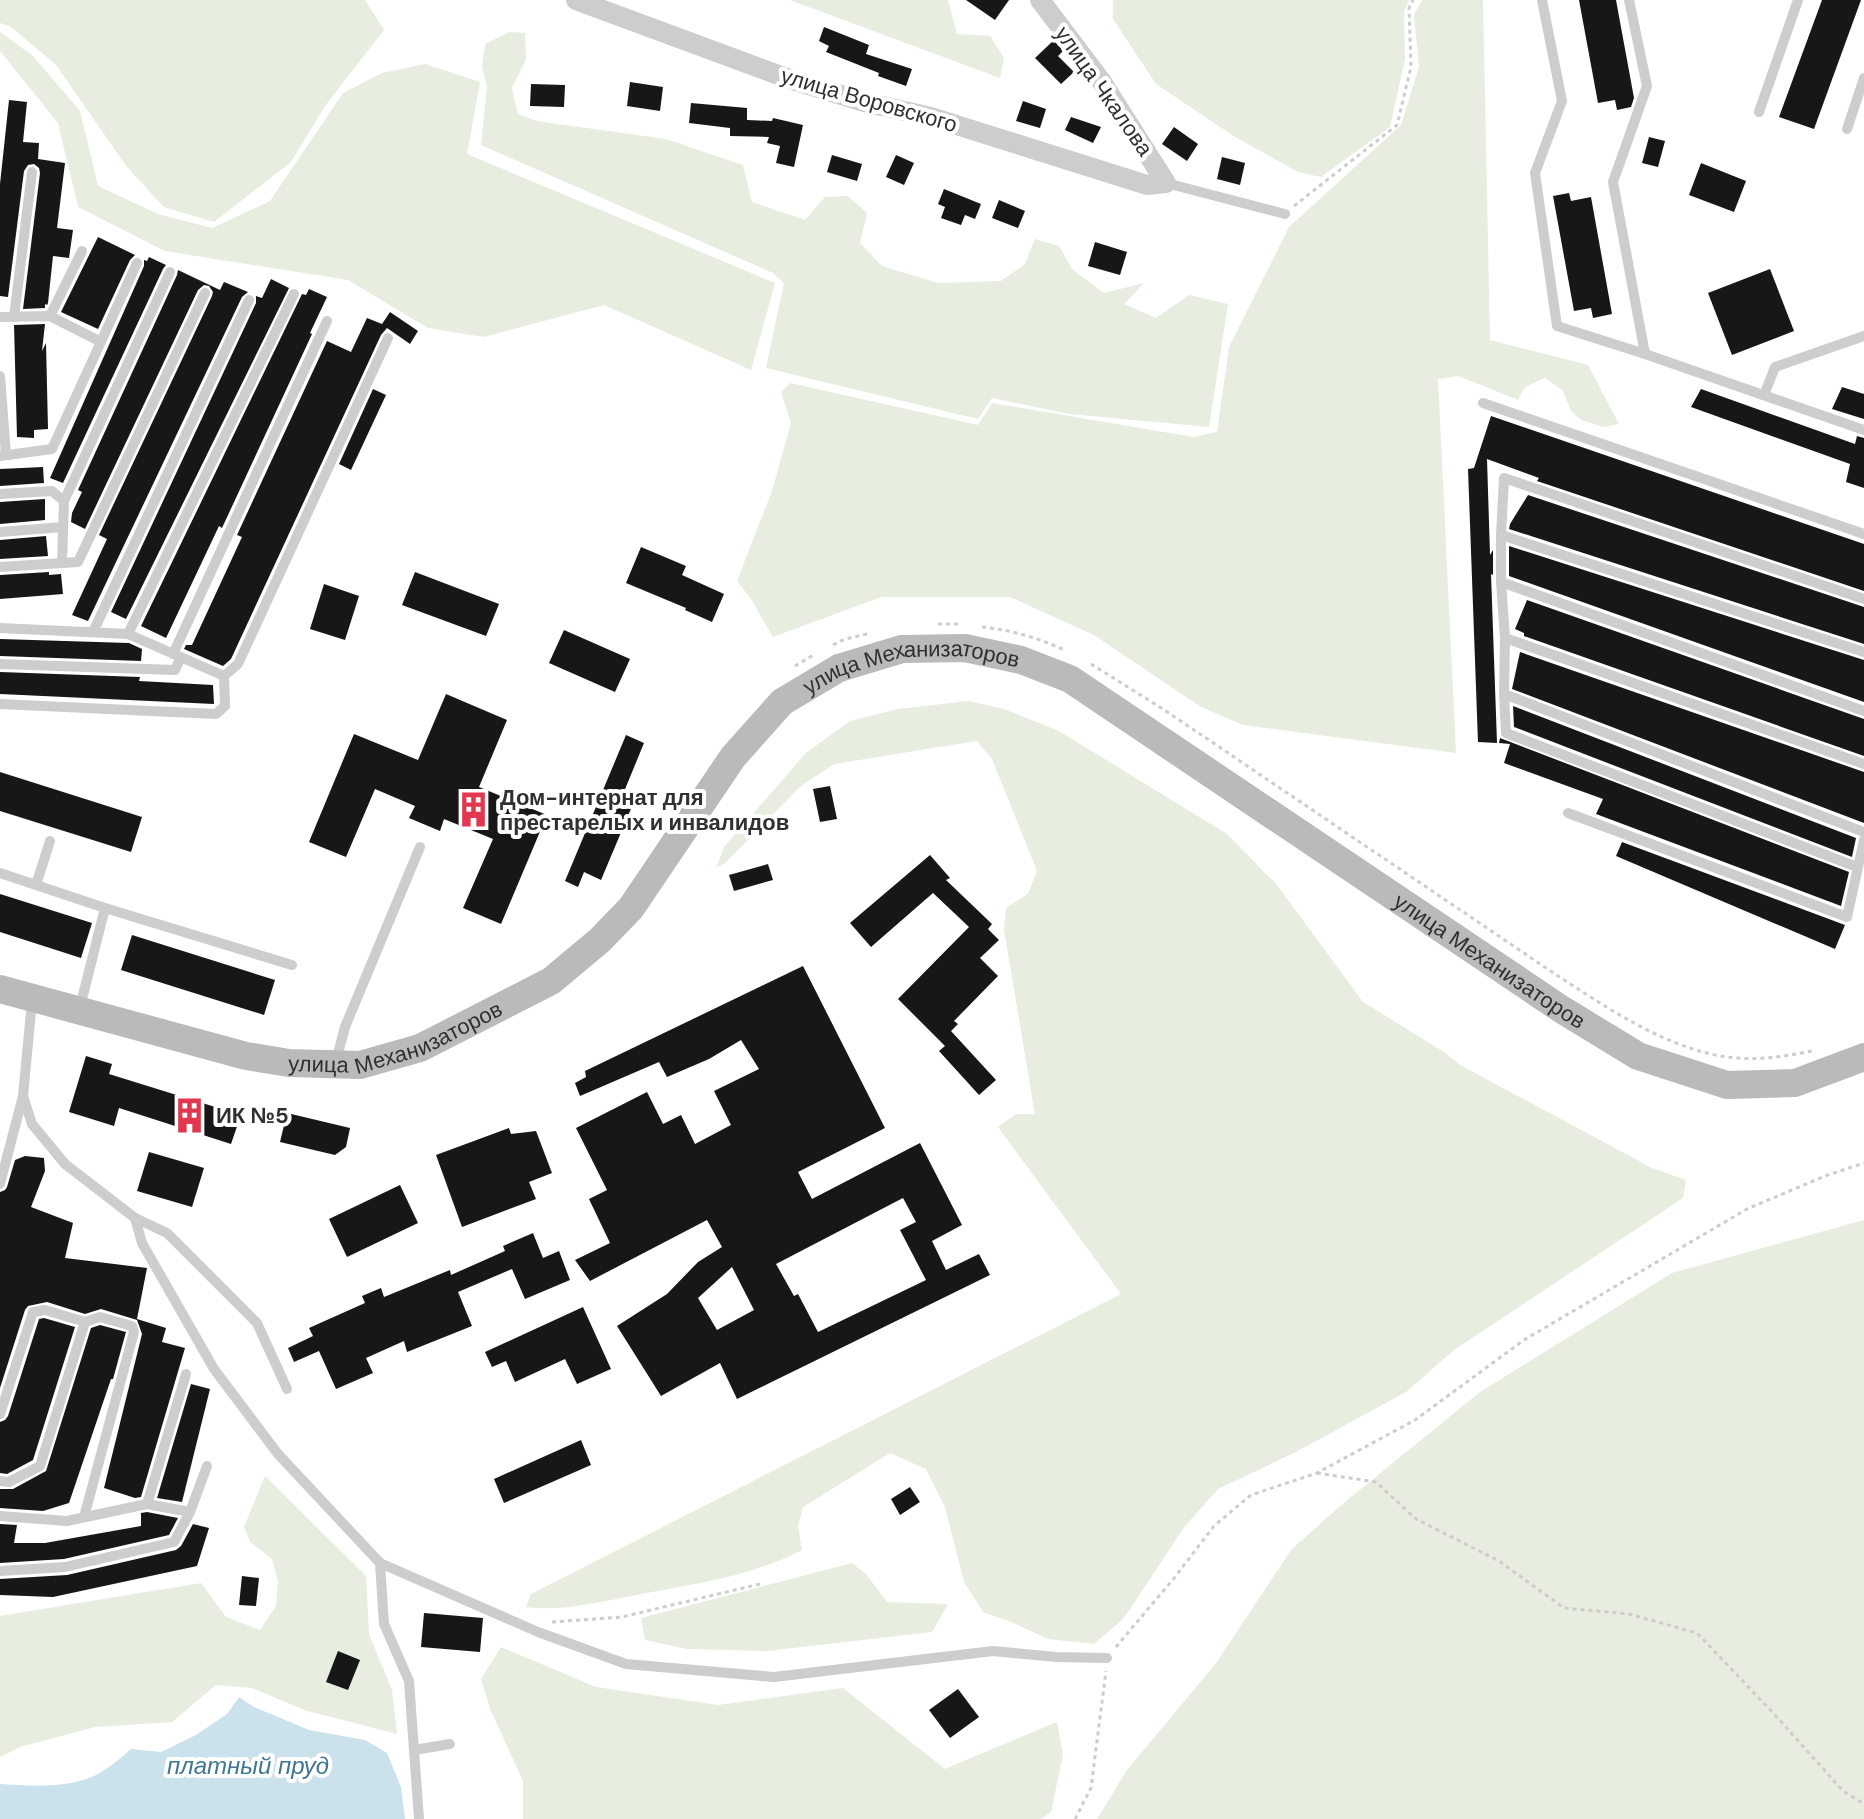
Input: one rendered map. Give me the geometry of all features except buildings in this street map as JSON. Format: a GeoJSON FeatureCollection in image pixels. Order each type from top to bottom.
{"type":"FeatureCollection","features":[{"type":"Feature","properties":{"kind":"main road","name":"улица Механизаторов"},"geometry":{"type":"LineString","coordinates":[[0,989],[246,1056],[289,1063],[360,1065],[420,1048],[551,981],[600,940],[631,908],[733,757],[782,702],[839,668],[902,649],[965,648],[1021,660],[1070,679],[1561,1009],[1638,1056],[1727,1085],[1795,1083],[1864,1057]]}},
{"type":"Feature","properties":{"kind":"street","name":"улица Воровского"},"geometry":{"type":"LineString","coordinates":[[576,0],[792,80],[864,102],[931,117],[1147,185],[1166,183]]}},
{"type":"Feature","properties":{"kind":"street","name":"улица Чкалова"},"geometry":{"type":"LineString","coordinates":[[1040,0],[1102,82],[1166,183]]}},
{"type":"Feature","properties":{"kind":"lane"},"geometry":{"type":"LineString","coordinates":[[1542,0],[1562,101],[1535,173],[1557,326],[1864,430]]}},
{"type":"Feature","properties":{"kind":"lane"},"geometry":{"type":"LineString","coordinates":[[1629,0],[1647,86],[1613,182],[1645,354]]}},
{"type":"Feature","properties":{"kind":"lane"},"geometry":{"type":"LineString","coordinates":[[1759,112],[1798,0]]}},
{"type":"Feature","properties":{"kind":"lane"},"geometry":{"type":"LineString","coordinates":[[1847,129],[1864,78]]}},
{"type":"Feature","properties":{"kind":"lane"},"geometry":{"type":"LineString","coordinates":[[14,317],[32,172]]}},
{"type":"Feature","properties":{"kind":"lane"},"geometry":{"type":"LineString","coordinates":[[1166,183],[1285,214]]}},
{"type":"Feature","properties":{"kind":"lane"},"geometry":{"type":"LineString","coordinates":[[50,316],[82,251]]}},
{"type":"Feature","properties":{"kind":"lane"},"geometry":{"type":"LineString","coordinates":[[0,376],[3,455],[52,449],[137,263]]}},
{"type":"Feature","properties":{"kind":"lane"},"geometry":{"type":"LineString","coordinates":[[62,563],[64,501],[170,272]]}},
{"type":"Feature","properties":{"kind":"lane"},"geometry":{"type":"LineString","coordinates":[[0,567],[78,562],[205,293]]}},
{"type":"Feature","properties":{"kind":"lane"},"geometry":{"type":"LineString","coordinates":[[128,634],[294,294]]}},
{"type":"Feature","properties":{"kind":"lane"},"geometry":{"type":"LineString","coordinates":[[93,632],[249,300]]}},
{"type":"Feature","properties":{"kind":"lane"},"geometry":{"type":"LineString","coordinates":[[0,317],[50,316],[101,342]]}},
{"type":"Feature","properties":{"kind":"lane"},"geometry":{"type":"LineString","coordinates":[[0,664],[175,670],[177,656],[327,321]]}},
{"type":"Feature","properties":{"kind":"lane"},"geometry":{"type":"LineString","coordinates":[[1764,395],[1775,367],[1864,336]]}},
{"type":"Feature","properties":{"kind":"lane"},"geometry":{"type":"LineString","coordinates":[[224,676],[238,664],[388,338]]}},
{"type":"Feature","properties":{"kind":"lane"},"geometry":{"type":"LineString","coordinates":[[1483,403],[1864,534]]}},
{"type":"Feature","properties":{"kind":"lane"},"geometry":{"type":"LineString","coordinates":[[1857,867],[1506,733],[1501,582],[1504,478],[1864,599]]}},
{"type":"Feature","properties":{"kind":"lane"},"geometry":{"type":"LineString","coordinates":[[0,494],[52,491],[64,501]]}},
{"type":"Feature","properties":{"kind":"lane"},"geometry":{"type":"LineString","coordinates":[[0,532],[63,527]]}},
{"type":"Feature","properties":{"kind":"lane"},"geometry":{"type":"LineString","coordinates":[[1501,535],[1864,652]]}},
{"type":"Feature","properties":{"kind":"lane"},"geometry":{"type":"LineString","coordinates":[[1501,582],[1864,711]]}},
{"type":"Feature","properties":{"kind":"lane"},"geometry":{"type":"LineString","coordinates":[[0,628],[128,634],[224,676]]}},
{"type":"Feature","properties":{"kind":"lane"},"geometry":{"type":"LineString","coordinates":[[1505,638],[1864,764]]}},
{"type":"Feature","properties":{"kind":"lane"},"geometry":{"type":"LineString","coordinates":[[0,704],[216,714],[225,706],[224,676]]}},
{"type":"Feature","properties":{"kind":"lane"},"geometry":{"type":"LineString","coordinates":[[1504,694],[1864,832]]}},
{"type":"Feature","properties":{"kind":"lane"},"geometry":{"type":"LineString","coordinates":[[1568,813],[1847,917],[1864,840]]}},
{"type":"Feature","properties":{"kind":"lane"},"geometry":{"type":"LineString","coordinates":[[36,885],[50,841]]}},
{"type":"Feature","properties":{"kind":"lane"},"geometry":{"type":"LineString","coordinates":[[335,1064],[345,1027],[420,847]]}},
{"type":"Feature","properties":{"kind":"lane"},"geometry":{"type":"LineString","coordinates":[[0,873],[292,965]]}},
{"type":"Feature","properties":{"kind":"lane"},"geometry":{"type":"LineString","coordinates":[[79,1011],[105,908]]}},
{"type":"Feature","properties":{"kind":"lane"},"geometry":{"type":"LineString","coordinates":[[0,1184],[23,1096],[32,998]]}},
{"type":"Feature","properties":{"kind":"lane"},"geometry":{"type":"LineString","coordinates":[[23,1096],[32,1124],[65,1164],[135,1218],[167,1233],[257,1323],[287,1389]]}},
{"type":"Feature","properties":{"kind":"lane"},"geometry":{"type":"LineString","coordinates":[[135,1218],[142,1243],[214,1369],[278,1454],[380,1563],[538,1632],[626,1664],[774,1677],[993,1651],[1107,1658]]}},
{"type":"Feature","properties":{"kind":"lane"},"geometry":{"type":"LineString","coordinates":[[0,1414],[33,1312],[45,1310],[85,1322],[100,1317],[132,1326],[134,1332],[84,1517]]}},
{"type":"Feature","properties":{"kind":"lane"},"geometry":{"type":"LineString","coordinates":[[0,1481],[9,1482],[40,1466],[85,1322]]}},
{"type":"Feature","properties":{"kind":"lane"},"geometry":{"type":"LineString","coordinates":[[147,1504],[186,1374]]}},
{"type":"Feature","properties":{"kind":"lane"},"geometry":{"type":"LineString","coordinates":[[0,1571],[65,1567],[174,1542],[190,1512],[207,1466]]}},
{"type":"Feature","properties":{"kind":"lane"},"geometry":{"type":"LineString","coordinates":[[0,1516],[67,1521],[147,1504],[190,1512]]}},
{"type":"Feature","properties":{"kind":"lane"},"geometry":{"type":"LineString","coordinates":[[380,1563],[384,1624],[409,1681],[419,1819]]}},
{"type":"Feature","properties":{"kind":"lane"},"geometry":{"type":"LineString","coordinates":[[414,1750],[450,1744]]}},
{"type":"Feature","properties":{"kind":"path"},"geometry":{"type":"LineString","coordinates":[[1285,214],[1397,125],[1411,67],[1409,8],[1413,0]]}},
{"type":"Feature","properties":{"kind":"path"},"geometry":{"type":"LineString","coordinates":[[937,624],[964,624]]}},
{"type":"Feature","properties":{"kind":"path"},"geometry":{"type":"LineString","coordinates":[[977,626],[1003,629],[1049,642],[1074,655]]}},
{"type":"Feature","properties":{"kind":"path"},"geometry":{"type":"LineString","coordinates":[[792,669],[801,661],[845,639],[871,633]]}},
{"type":"Feature","properties":{"kind":"path"},"geometry":{"type":"LineString","coordinates":[[1087,662],[1163,709],[1528,956],[1651,1031],[1711,1054],[1737,1058],[1774,1058],[1817,1050]]}},
{"type":"Feature","properties":{"kind":"path"},"geometry":{"type":"LineString","coordinates":[[1075,1819],[1091,1788],[1107,1658],[1214,1526],[1251,1495],[1317,1473],[1415,1420],[1524,1340],[1747,1209],[1864,1163]]}},
{"type":"Feature","properties":{"kind":"path"},"geometry":{"type":"LineString","coordinates":[[1317,1473],[1376,1482],[1416,1519],[1499,1561],[1564,1608],[1629,1614],[1697,1633],[1843,1791],[1864,1804]]}},
{"type":"Feature","properties":{"kind":"path"},"geometry":{"type":"LineString","coordinates":[[521,1624],[622,1617],[760,1584]]}},
{"type":"Feature","properties":{"kind":"shaded area"},"geometry":{"type":"Polygon","coordinates":[[[0,0],[365,0],[384,30],[325,106],[291,162],[214,222],[164,207],[127,167],[56,65],[10,26],[0,23],[0,0]]]}},
{"type":"Feature","properties":{"kind":"shaded area"},"geometry":{"type":"Polygon","coordinates":[[[790,0],[948,0],[957,34],[990,36],[1004,58],[1000,78],[790,0]]]}},
{"type":"Feature","properties":{"kind":"shaded area"},"geometry":{"type":"Polygon","coordinates":[[[1113,0],[1409,0],[1404,11],[1405,59],[1390,127],[1321,177],[1298,172],[1235,137],[1156,84],[1113,19],[1113,0]]]}},
{"type":"Feature","properties":{"kind":"shaded area"},"geometry":{"type":"Polygon","coordinates":[[[1422,0],[1483,0],[1490,340],[1588,365],[1619,424],[1604,427],[1581,420],[1571,411],[1563,391],[1545,378],[1525,387],[1518,400],[1459,376],[1438,379],[1456,753],[1243,725],[1201,707],[1094,635],[1010,597],[881,597],[773,637],[737,581],[772,491],[791,423],[781,392],[790,383],[978,425],[992,403],[1193,437],[1217,432],[1229,347],[1289,227],[1401,125],[1419,67],[1414,15],[1422,0]]]}},
{"type":"Feature","properties":{"kind":"shaded area"},"geometry":{"type":"Polygon","coordinates":[[[0,32],[33,56],[80,111],[98,186],[158,214],[212,228],[270,201],[343,93],[382,73],[425,64],[480,82],[467,154],[775,283],[751,370],[604,305],[484,337],[428,328],[348,280],[165,251],[78,207],[58,123],[0,51],[0,32]]]}},
{"type":"Feature","properties":{"kind":"shaded area"},"geometry":{"type":"Polygon","coordinates":[[[509,32],[525,33],[526,59],[512,88],[518,114],[536,121],[666,139],[743,165],[752,202],[805,220],[825,197],[848,196],[867,213],[860,243],[882,266],[938,283],[1001,281],[1025,264],[1035,239],[1059,246],[1073,270],[1104,293],[1144,283],[1124,304],[1156,318],[1189,295],[1228,304],[1209,427],[1070,414],[992,398],[978,419],[766,368],[784,283],[773,273],[481,145],[487,87],[482,67],[485,44],[509,32]]]}},
{"type":"Feature","properties":{"kind":"shaded area"},"geometry":{"type":"Polygon","coordinates":[[[969,701],[1004,709],[1059,731],[1227,834],[1277,885],[1363,1002],[1460,1065],[1652,1168],[1686,1180],[1683,1198],[1454,1350],[1406,1392],[1294,1453],[1218,1489],[1185,1526],[1124,1618],[1094,1644],[1048,1639],[983,1612],[964,1582],[945,1507],[926,1469],[890,1453],[803,1507],[798,1526],[802,1550],[782,1559],[720,1578],[595,1603],[553,1608],[526,1607],[531,1594],[1121,1294],[998,1127],[1016,1114],[1035,1114],[1004,930],[1006,908],[1028,894],[1037,871],[992,759],[977,741],[834,764],[801,786],[725,863],[716,868],[724,847],[806,753],[850,721],[898,709],[969,701]]]}},
{"type":"Feature","properties":{"kind":"shaded area"},"geometry":{"type":"Polygon","coordinates":[[[1864,1220],[1864,1819],[1097,1819],[1127,1770],[1216,1663],[1291,1550],[1480,1392],[1672,1273],[1864,1220]]]}},
{"type":"Feature","properties":{"kind":"shaded area"},"geometry":{"type":"Polygon","coordinates":[[[265,1476],[366,1576],[369,1634],[392,1690],[397,1734],[304,1710],[252,1688],[216,1685],[172,1722],[95,1727],[20,1747],[0,1757],[0,1616],[201,1583],[226,1617],[260,1630],[276,1606],[278,1581],[272,1559],[250,1542],[244,1527],[265,1476]]]}},
{"type":"Feature","properties":{"kind":"shaded area"},"geometry":{"type":"Polygon","coordinates":[[[852,1563],[866,1574],[887,1602],[948,1604],[932,1632],[767,1651],[687,1649],[645,1640],[641,1618],[852,1563]]]}},
{"type":"Feature","properties":{"kind":"shaded area"},"geometry":{"type":"Polygon","coordinates":[[[501,1647],[596,1687],[718,1705],[843,1688],[945,1769],[1057,1722],[1063,1755],[1051,1812],[1041,1819],[523,1819],[523,1781],[491,1711],[481,1679],[501,1647]]]}},
{"type":"Feature","properties":{"kind":"water","name":"платный пруд"},"geometry":{"type":"Polygon","coordinates":[[[239,1697],[254,1707],[309,1730],[365,1740],[387,1753],[401,1787],[405,1819],[0,1819],[0,1784],[68,1784],[94,1776],[131,1749],[161,1752],[196,1735],[227,1714],[239,1697]]]}},
{"type":"Feature","properties":{"kind":"place","name":"Дом-интернат для престарелых и инвалидов"},"geometry":{"type":"Point","coordinates":[474,810]}},
{"type":"Feature","properties":{"kind":"place","name":"ИК №5"},"geometry":{"type":"Point","coordinates":[190,1115]}}]}
